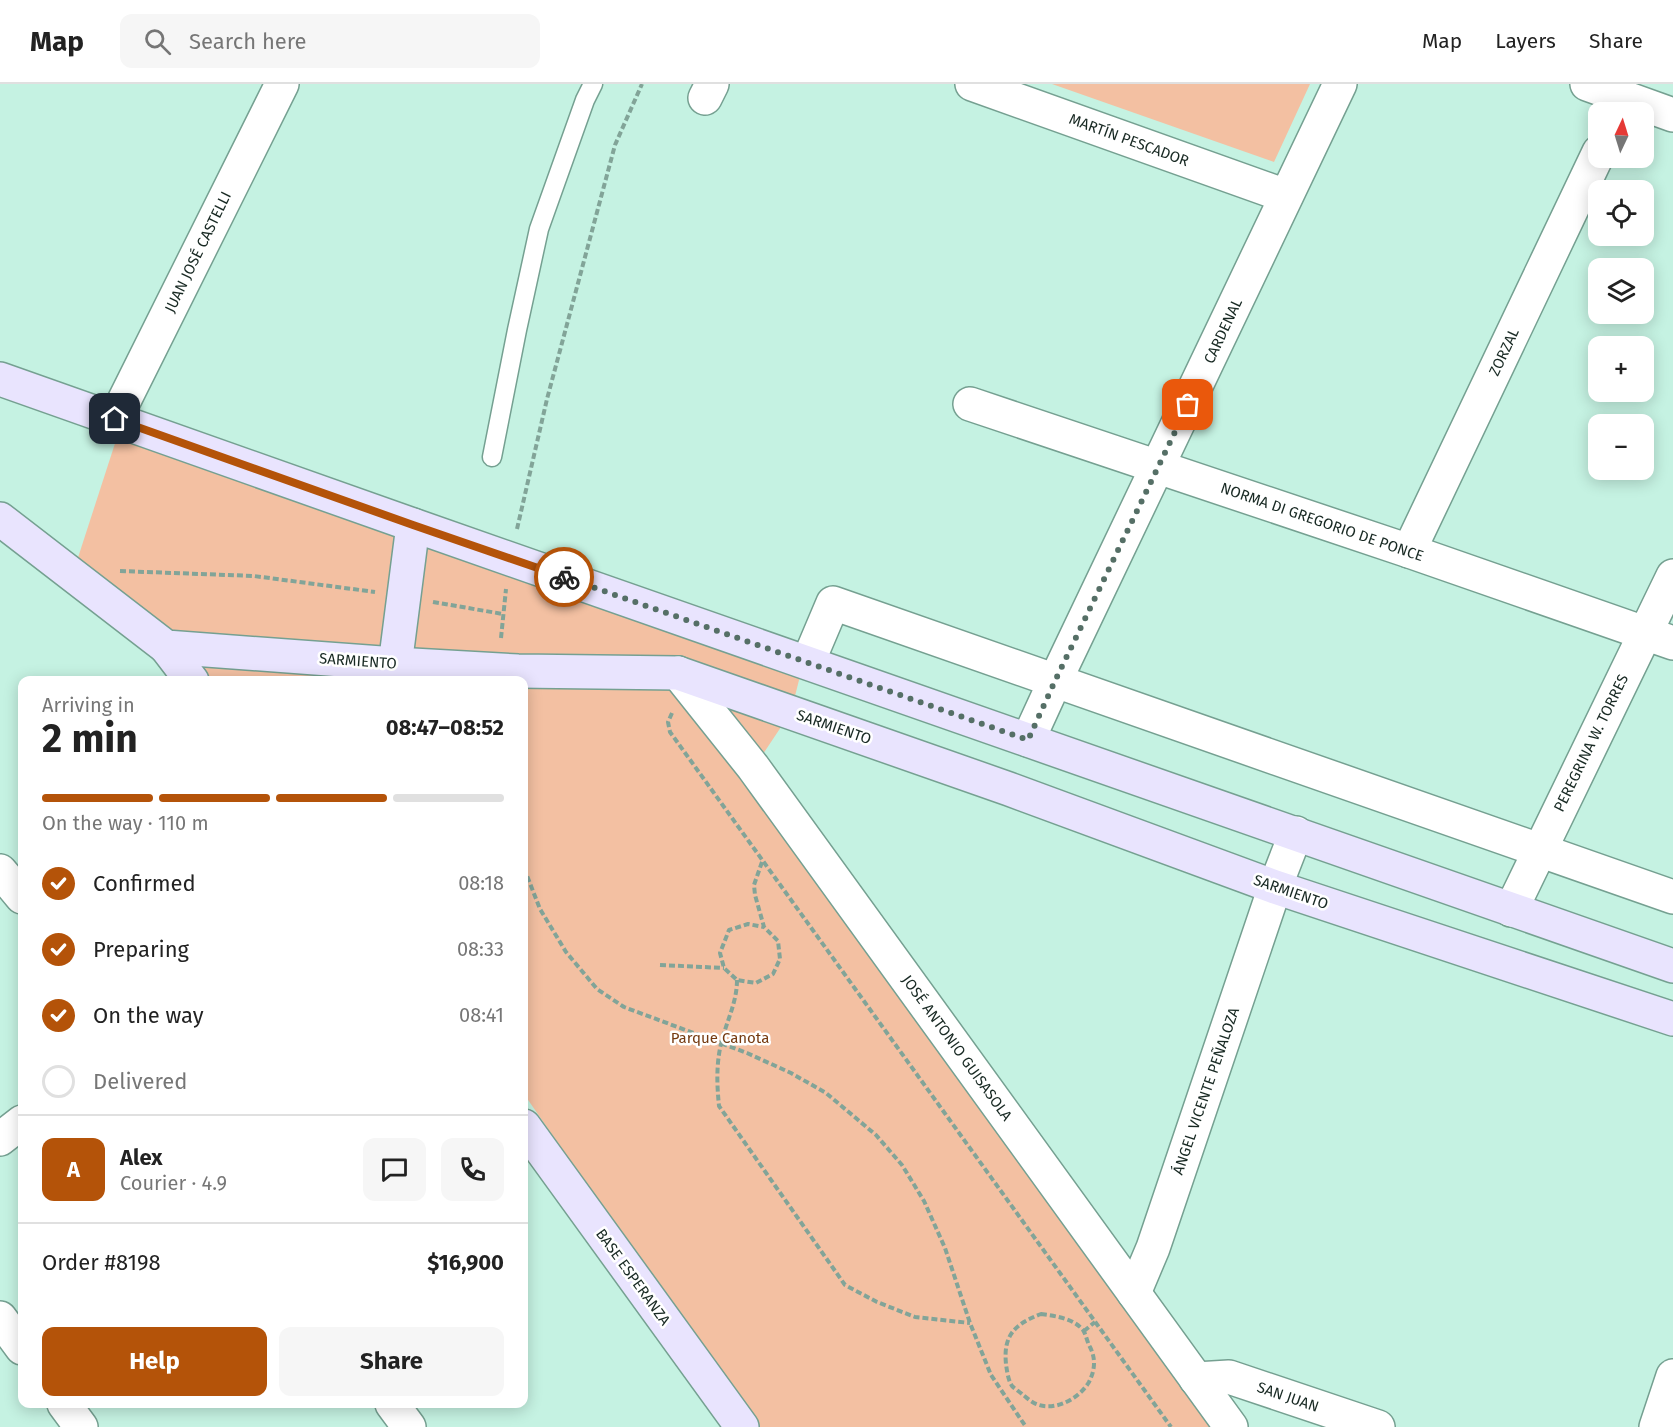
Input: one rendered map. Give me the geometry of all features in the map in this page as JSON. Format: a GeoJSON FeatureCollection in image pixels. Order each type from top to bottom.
{"type":"FeatureCollection","features":[{"type":"Feature","properties":{"kind":"main road"},"geometry":{"type":"LineString","coordinates":[[0,379],[1673,966]]}},
{"type":"Feature","properties":{"kind":"main road"},"geometry":{"type":"LineString","coordinates":[[0,519],[166,647],[188,676]]}},
{"type":"Feature","properties":{"kind":"main road"},"geometry":{"type":"LineString","coordinates":[[394,673],[413,525]]}},
{"type":"Feature","properties":{"kind":"main road","name":"SARMIENTO"},"geometry":{"type":"LineString","coordinates":[[166,647],[394,673],[499,669],[678,673],[1009,789],[1275,887],[1673,1019]]}},
{"type":"Feature","properties":{"kind":"main road","name":"BASE ESPERANZA"},"geometry":{"type":"LineString","coordinates":[[528,1132],[742,1427]]}},
{"type":"Feature","properties":{"kind":"street","name":"JUAN JOSÉ CASTELLI"},"geometry":{"type":"LineString","coordinates":[[115,419],[282,84]]}},
{"type":"Feature","properties":{"kind":"street","name":"MARTÍN PESCADOR"},"geometry":{"type":"LineString","coordinates":[[972,84],[1286,196]]}},
{"type":"Feature","properties":{"kind":"street","name":"CARDENAL"},"geometry":{"type":"LineString","coordinates":[[1028,740],[1340,84]]}},
{"type":"Feature","properties":{"kind":"street"},"geometry":{"type":"LineString","coordinates":[[1587,84],[1616,102]]}},
{"type":"Feature","properties":{"kind":"street"},"geometry":{"type":"LineString","coordinates":[[1654,111],[1673,115]]}},
{"type":"Feature","properties":{"kind":"street","name":"ZORZAL"},"geometry":{"type":"LineString","coordinates":[[1409,551],[1591,168]]}},
{"type":"Feature","properties":{"kind":"street","name":"NORMA DI GREGORIO DE PONCE"},"geometry":{"type":"LineString","coordinates":[[970,404],[1409,551],[1659,639]]}},
{"type":"Feature","properties":{"kind":"street","name":"PEREGRINA W. TORRES"},"geometry":{"type":"LineString","coordinates":[[1511,910],[1539,850],[1659,639],[1673,576]]}},
{"type":"Feature","properties":{"kind":"street"},"geometry":{"type":"LineString","coordinates":[[808,662],[833,603],[1673,897]]}},
{"type":"Feature","properties":{"kind":"street","name":"JOSÉ ANTONIO GUISASOLA"},"geometry":{"type":"LineString","coordinates":[[678,673],[753,767],[1231,1427]]}},
{"type":"Feature","properties":{"kind":"street","name":"ÁNGEL VICENTE PEÑALOZA"},"geometry":{"type":"LineString","coordinates":[[1134,1293],[1153,1248],[1275,887],[1296,833]]}},
{"type":"Feature","properties":{"kind":"street"},"geometry":{"type":"LineString","coordinates":[[0,871],[18,892]]}},
{"type":"Feature","properties":{"kind":"street"},"geometry":{"type":"LineString","coordinates":[[0,1139],[18,1125]]}},
{"type":"Feature","properties":{"kind":"street"},"geometry":{"type":"LineString","coordinates":[[0,1318],[18,1343]]}},
{"type":"Feature","properties":{"kind":"street"},"geometry":{"type":"LineString","coordinates":[[1656,1427],[1673,1376]]}},
{"type":"Feature","properties":{"kind":"street","name":"SAN JUAN"},"geometry":{"type":"LineString","coordinates":[[1196,1379],[1229,1377],[1378,1427]]}},
{"type":"Feature","properties":{"kind":"street"},"geometry":{"type":"LineString","coordinates":[[67,1408],[81,1427]]}},
{"type":"Feature","properties":{"kind":"street"},"geometry":{"type":"LineString","coordinates":[[395,1408],[409,1427]]}},
{"type":"Feature","properties":{"kind":"lane"},"geometry":{"type":"LineString","coordinates":[[492,457],[539,229],[585,100],[593,84]]}},
{"type":"Feature","properties":{"kind":"path"},"geometry":{"type":"LineString","coordinates":[[499,669],[510,558],[547,399],[615,145],[642,84]]}},
{"type":"Feature","properties":{"kind":"path"},"geometry":{"type":"LineString","coordinates":[[114,571],[254,576],[404,597],[503,614]]}},
{"type":"Feature","properties":{"kind":"path"},"geometry":{"type":"LineString","coordinates":[[672,712],[668,722],[670,732],[1171,1427]]}},
{"type":"Feature","properties":{"kind":"path"},"geometry":{"type":"LineString","coordinates":[[763,861],[754,885],[755,895],[764,927],[778,941],[780,959],[773,974],[756,983],[738,980],[724,968],[720,953],[729,930],[748,924],[764,927]]}},
{"type":"Feature","properties":{"kind":"path"},"geometry":{"type":"LineString","coordinates":[[528,878],[540,909],[561,944],[597,989],[624,1007],[791,1073],[826,1093],[876,1135],[902,1166],[924,1201],[945,1248],[970,1323],[991,1375],[1026,1427]]}},
{"type":"Feature","properties":{"kind":"path"},"geometry":{"type":"LineString","coordinates":[[660,965],[724,968]]}},
{"type":"Feature","properties":{"kind":"path"},"geometry":{"type":"LineString","coordinates":[[738,980],[734,1008],[721,1044],[717,1080],[719,1106],[845,1285],[915,1317],[970,1323]]}},
{"type":"Feature","properties":{"kind":"path"},"geometry":{"type":"LineString","coordinates":[[1041,1314],[1058,1316],[1074,1323],[1084,1331],[1095,1365],[1089,1382],[1081,1392],[1060,1405],[1047,1406],[1035,1404],[1012,1386],[1007,1374],[1005,1357],[1007,1339],[1025,1320],[1041,1314]]}},
{"type":"Feature","properties":{"kind":"path"},"geometry":{"type":"LineString","coordinates":[[1084,1331],[1095,1322]]}},
{"type":"Feature","properties":{"kind":"path"},"geometry":{"type":"LineString","coordinates":[[1001,1390],[1012,1386]]}},
{"type":"Feature","properties":{"kind":"green space"},"geometry":{"type":"Polygon","coordinates":[[[1052,84],[1310,84],[1274,162],[1052,84]]]}},
{"type":"Feature","properties":{"kind":"green space"},"geometry":{"type":"Polygon","coordinates":[[[120,428],[406,528],[389,662],[167,643],[74,570],[120,428]]]}},
{"type":"Feature","properties":{"kind":"green space","name":"Parque Canota"},"geometry":{"type":"Polygon","coordinates":[[[418,536],[803,664],[791,712],[763,754],[1214,1427],[753,1427],[528,1100],[528,681],[675,669],[404,660],[418,536]]]}},
{"type":"Feature","properties":{"kind":"green space"},"geometry":{"type":"Polygon","coordinates":[[[170,649],[388,668],[387,676],[190,676],[170,649]]]}},
{"type":"Feature","properties":{"kind":"way so far"},"geometry":{"type":"LineString","coordinates":[[564,577],[1028,740],[1188,405]]}},
{"type":"Feature","properties":{"kind":"route"},"geometry":{"type":"LineString","coordinates":[[115,419],[564,577]]}}]}
